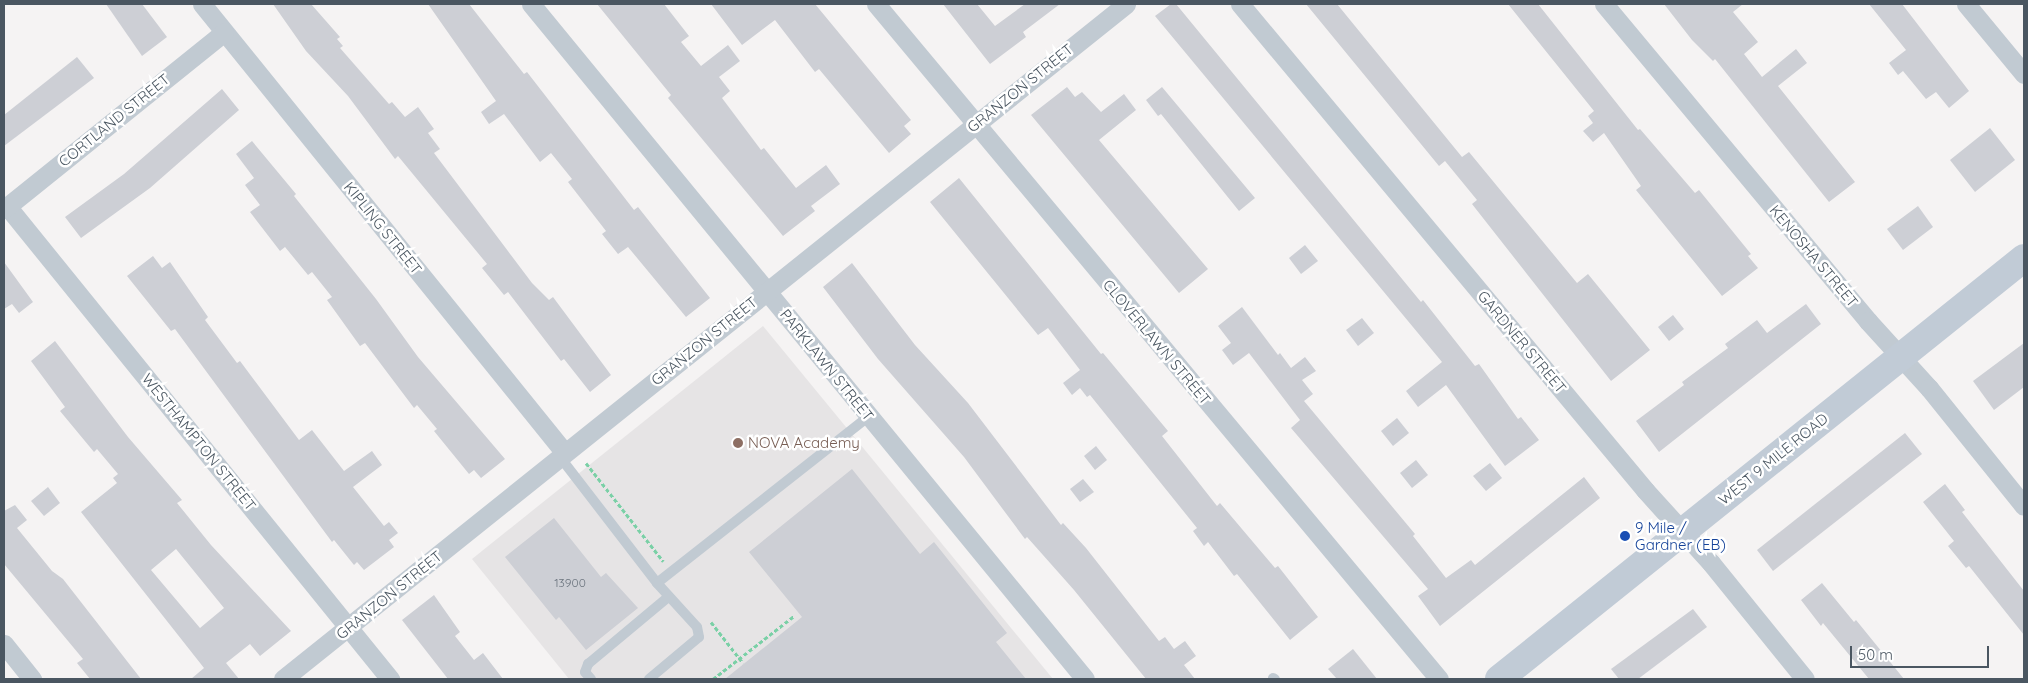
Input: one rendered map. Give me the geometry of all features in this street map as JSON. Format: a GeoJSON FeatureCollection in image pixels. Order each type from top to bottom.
{"type":"FeatureCollection","features":[{"type":"Feature","properties":{"kind":"main road","name":"WEST 9 MILE ROAD"},"geometry":{"type":"LineString","coordinates":[[1499,679],[2024,258]]}},
{"type":"Feature","properties":{"kind":"street","name":"KIPLING STREET"},"geometry":{"type":"LineString","coordinates":[[202,4],[562,455]]}},
{"type":"Feature","properties":{"kind":"street","name":"PARKLAWN STREET"},"geometry":{"type":"LineString","coordinates":[[531,4],[1085,679]]}},
{"type":"Feature","properties":{"kind":"street","name":"CLOVERLAWN STREET"},"geometry":{"type":"LineString","coordinates":[[876,4],[1439,679]]}},
{"type":"Feature","properties":{"kind":"street","name":"GRANZON STREET"},"geometry":{"type":"LineString","coordinates":[[283,679],[1126,4]]}},
{"type":"Feature","properties":{"kind":"street","name":"GARDNER STREET"},"geometry":{"type":"LineString","coordinates":[[1240,4],[1682,533],[1711,563],[1805,679]]}},
{"type":"Feature","properties":{"kind":"street","name":"KENOSHA STREET"},"geometry":{"type":"LineString","coordinates":[[1604,4],[1899,358],[1930,388],[2024,506]]}},
{"type":"Feature","properties":{"kind":"street"},"geometry":{"type":"LineString","coordinates":[[1966,4],[2024,74]]}},
{"type":"Feature","properties":{"kind":"street","name":"CORTLAND STREET"},"geometry":{"type":"LineString","coordinates":[[6,207],[224,32]]}},
{"type":"Feature","properties":{"kind":"street","name":"WESTHAMPTON STREET"},"geometry":{"type":"LineString","coordinates":[[6,207],[390,679]]}},
{"type":"Feature","properties":{"kind":"street"},"geometry":{"type":"LineString","coordinates":[[4,644],[32,679]]}},
{"type":"Feature","properties":{"kind":"lane"},"geometry":{"type":"LineString","coordinates":[[657,583],[869,416]]}},
{"type":"Feature","properties":{"kind":"lane"},"geometry":{"type":"LineString","coordinates":[[562,455],[657,583],[697,627],[699,637],[649,679]]}},
{"type":"Feature","properties":{"kind":"lane"},"geometry":{"type":"LineString","coordinates":[[591,679],[585,672],[588,664],[668,597]]}},
{"type":"Feature","properties":{"kind":"path"},"geometry":{"type":"LineString","coordinates":[[586,463],[665,564]]}},
{"type":"Feature","properties":{"kind":"path"},"geometry":{"type":"LineString","coordinates":[[712,679],[794,616]]}},
{"type":"Feature","properties":{"kind":"shaded area","name":"NOVA Academy"},"geometry":{"type":"Polygon","coordinates":[[[763,326],[1053,679],[569,679],[472,559],[763,326]]]}},
{"type":"Feature","properties":{"kind":"building"},"geometry":{"type":"Polygon","coordinates":[[[106,4],[142,4],[167,37],[142,56],[106,4]]]}},
{"type":"Feature","properties":{"kind":"building"},"geometry":{"type":"Polygon","coordinates":[[[273,4],[311,4],[340,37],[337,39],[343,46],[340,48],[389,104],[392,102],[405,117],[418,107],[434,129],[428,133],[440,149],[434,153],[532,283],[549,300],[553,297],[611,375],[590,392],[564,359],[561,361],[508,292],[504,295],[482,268],[487,264],[398,156],[395,159],[348,96],[306,51],[273,4]]]}},
{"type":"Feature","properties":{"kind":"building"},"geometry":{"type":"Polygon","coordinates":[[[428,4],[469,4],[524,74],[527,72],[634,210],[638,207],[710,298],[686,317],[628,247],[618,254],[602,234],[606,231],[568,182],[572,179],[551,153],[540,162],[504,114],[489,124],[481,112],[496,101],[428,4]]]}},
{"type":"Feature","properties":{"kind":"building"},"geometry":{"type":"Polygon","coordinates":[[[597,4],[664,4],[689,36],[681,42],[701,66],[728,45],[740,61],[719,77],[730,91],[722,98],[761,150],[764,148],[796,188],[826,165],[840,184],[811,206],[815,211],[783,236],[668,98],[671,95],[597,4]]]}},
{"type":"Feature","properties":{"kind":"building"},"geometry":{"type":"Polygon","coordinates":[[[711,4],[815,4],[911,120],[904,126],[911,134],[889,153],[819,69],[815,72],[775,20],[742,45],[711,4]]]}},
{"type":"Feature","properties":{"kind":"building"},"geometry":{"type":"Polygon","coordinates":[[[943,4],[977,4],[995,26],[1025,4],[1060,4],[1023,32],[1026,37],[990,64],[943,4]]]}},
{"type":"Feature","properties":{"kind":"building"},"geometry":{"type":"Polygon","coordinates":[[[1171,4],[1176,4],[1421,302],[1423,300],[1475,366],[1479,364],[1518,419],[1521,417],[1539,440],[1505,466],[1446,385],[1418,407],[1406,391],[1442,362],[1155,16],[1171,4]]]}},
{"type":"Feature","properties":{"kind":"building"},"geometry":{"type":"Polygon","coordinates":[[[1306,4],[1337,4],[1462,157],[1469,152],[1577,283],[1588,274],[1650,350],[1611,381],[1472,204],[1477,200],[1445,161],[1439,166],[1306,4]]]}},
{"type":"Feature","properties":{"kind":"building"},"geometry":{"type":"Polygon","coordinates":[[[1508,4],[1538,4],[1638,130],[1640,129],[1695,193],[1699,190],[1751,254],[1748,256],[1758,268],[1722,296],[1636,190],[1641,186],[1604,133],[1593,142],[1583,131],[1593,123],[1588,116],[1594,111],[1508,4]]]}},
{"type":"Feature","properties":{"kind":"building"},"geometry":{"type":"Polygon","coordinates":[[[1664,4],[1743,4],[1733,12],[1758,42],[1744,54],[1762,77],[1796,49],[1807,63],[1778,86],[1855,182],[1829,202],[1715,59],[1713,61],[1692,40],[1664,4]]]}},
{"type":"Feature","properties":{"kind":"building"},"geometry":{"type":"Polygon","coordinates":[[[1869,4],[1902,4],[1969,91],[1949,108],[1936,92],[1926,99],[1903,71],[1898,75],[1889,63],[1906,50],[1869,4]]]}},
{"type":"Feature","properties":{"kind":"building"},"geometry":{"type":"Polygon","coordinates":[[[77,57],[94,78],[4,146],[4,115],[77,57]]]}},
{"type":"Feature","properties":{"kind":"building"},"geometry":{"type":"Polygon","coordinates":[[[1067,87],[1075,97],[1082,92],[1101,112],[1124,94],[1136,110],[1099,140],[1208,269],[1179,293],[1031,115],[1067,87]]]}},
{"type":"Feature","properties":{"kind":"building"},"geometry":{"type":"Polygon","coordinates":[[[1162,87],[1255,198],[1239,211],[1161,114],[1158,116],[1146,100],[1162,87]]]}},
{"type":"Feature","properties":{"kind":"building"},"geometry":{"type":"Polygon","coordinates":[[[222,89],[239,110],[150,188],[81,238],[65,217],[124,174],[222,89]]]}},
{"type":"Feature","properties":{"kind":"building"},"geometry":{"type":"Polygon","coordinates":[[[1990,128],[2015,160],[1975,192],[1950,160],[1990,128]]]}},
{"type":"Feature","properties":{"kind":"building"},"geometry":{"type":"Polygon","coordinates":[[[252,141],[296,194],[294,196],[376,299],[418,357],[505,459],[481,478],[474,470],[469,474],[434,431],[437,429],[417,405],[414,408],[365,343],[360,346],[327,300],[332,297],[312,272],[308,275],[285,247],[280,251],[250,212],[260,205],[245,185],[254,178],[236,154],[252,141]]]}},
{"type":"Feature","properties":{"kind":"building"},"geometry":{"type":"Polygon","coordinates":[[[959,178],[1101,354],[1103,353],[1168,431],[1162,436],[1217,506],[1220,503],[1275,568],[1278,566],[1318,617],[1290,640],[1237,574],[1234,576],[1208,542],[1204,546],[1193,531],[1197,528],[1090,395],[1087,397],[1080,388],[1072,395],[1063,383],[1080,370],[1048,328],[1038,335],[930,202],[959,178]]]}},
{"type":"Feature","properties":{"kind":"building"},"geometry":{"type":"Polygon","coordinates":[[[1918,206],[1933,227],[1903,250],[1887,229],[1918,206]]]}},
{"type":"Feature","properties":{"kind":"building"},"geometry":{"type":"Polygon","coordinates":[[[1305,245],[1318,261],[1301,274],[1289,258],[1305,245]]]}},
{"type":"Feature","properties":{"kind":"building"},"geometry":{"type":"Polygon","coordinates":[[[153,256],[162,268],[170,262],[208,317],[205,320],[237,363],[240,361],[299,440],[312,430],[344,471],[372,451],[382,465],[353,487],[384,526],[389,522],[398,533],[389,540],[394,547],[364,570],[357,562],[354,565],[334,540],[332,542],[175,329],[171,331],[127,276],[153,256]]]}},
{"type":"Feature","properties":{"kind":"building"},"geometry":{"type":"Polygon","coordinates":[[[4,262],[33,302],[19,313],[12,304],[4,309],[4,262]]]}},
{"type":"Feature","properties":{"kind":"building"},"geometry":{"type":"Polygon","coordinates":[[[852,263],[915,345],[968,403],[1061,525],[1063,523],[1086,548],[1159,641],[1165,637],[1174,649],[1185,641],[1196,656],[1184,665],[1195,679],[1146,679],[1074,590],[1027,537],[1025,539],[964,457],[878,359],[823,287],[852,263]]]}},
{"type":"Feature","properties":{"kind":"building"},"geometry":{"type":"Polygon","coordinates":[[[1806,304],[1821,324],[1659,452],[1636,421],[1684,385],[1682,382],[1728,348],[1725,344],[1757,320],[1767,333],[1806,304]]]}},
{"type":"Feature","properties":{"kind":"building"},"geometry":{"type":"Polygon","coordinates":[[[1242,307],[1278,355],[1280,353],[1291,368],[1305,357],[1316,371],[1302,380],[1313,394],[1304,401],[1415,534],[1413,536],[1446,578],[1471,560],[1475,565],[1584,477],[1600,498],[1440,626],[1418,596],[1428,589],[1291,428],[1300,420],[1249,353],[1233,365],[1222,350],[1231,343],[1218,326],[1242,307]]]}},
{"type":"Feature","properties":{"kind":"building"},"geometry":{"type":"Polygon","coordinates":[[[1673,315],[1684,329],[1669,341],[1658,327],[1673,315]]]}},
{"type":"Feature","properties":{"kind":"building"},"geometry":{"type":"Polygon","coordinates":[[[1362,318],[1374,333],[1358,346],[1346,330],[1362,318]]]}},
{"type":"Feature","properties":{"kind":"building"},"geometry":{"type":"Polygon","coordinates":[[[55,341],[128,437],[182,500],[177,503],[211,545],[291,631],[260,656],[250,644],[226,663],[239,679],[191,679],[204,668],[81,512],[117,483],[113,478],[118,474],[97,449],[94,452],[60,411],[65,407],[31,361],[55,341]],[[176,549],[151,570],[200,628],[224,608],[176,549]]]}},
{"type":"Feature","properties":{"kind":"building"},"geometry":{"type":"Polygon","coordinates":[[[2024,343],[2024,387],[1994,410],[1973,381],[2024,343]]]}},
{"type":"Feature","properties":{"kind":"building"},"geometry":{"type":"Polygon","coordinates":[[[1397,418],[1409,433],[1393,446],[1381,431],[1397,418]]]}},
{"type":"Feature","properties":{"kind":"building"},"geometry":{"type":"Polygon","coordinates":[[[1905,433],[1922,454],[1773,571],[1757,550],[1905,433]]]}},
{"type":"Feature","properties":{"kind":"building"},"geometry":{"type":"Polygon","coordinates":[[[1096,446],[1107,460],[1095,470],[1084,456],[1096,446]]]}},
{"type":"Feature","properties":{"kind":"building"},"geometry":{"type":"Polygon","coordinates":[[[1416,460],[1428,475],[1412,488],[1400,473],[1416,460]]]}},
{"type":"Feature","properties":{"kind":"building"},"geometry":{"type":"Polygon","coordinates":[[[1490,463],[1502,478],[1486,491],[1473,476],[1490,463]]]}},
{"type":"Feature","properties":{"kind":"building"},"geometry":{"type":"Polygon","coordinates":[[[852,469],[920,554],[934,542],[1007,633],[996,642],[1026,679],[725,679],[802,617],[749,552],[852,469]]]}},
{"type":"Feature","properties":{"kind":"building"},"geometry":{"type":"Polygon","coordinates":[[[1083,479],[1094,492],[1080,502],[1070,489],[1083,479]]]}},
{"type":"Feature","properties":{"kind":"building"},"geometry":{"type":"Polygon","coordinates":[[[1945,484],[1965,510],[1962,512],[2024,591],[2024,635],[1969,566],[1966,568],[1948,546],[1954,541],[1923,502],[1945,484]]]}},
{"type":"Feature","properties":{"kind":"building"},"geometry":{"type":"Polygon","coordinates":[[[48,487],[60,503],[44,516],[31,501],[48,487]]]}},
{"type":"Feature","properties":{"kind":"building"},"geometry":{"type":"Polygon","coordinates":[[[15,505],[27,520],[17,528],[52,571],[63,579],[141,679],[90,679],[77,663],[83,659],[4,564],[4,511],[15,505]]]}},
{"type":"Feature","properties":{"kind":"building"},"geometry":{"type":"Polygon","coordinates":[[[554,518],[601,577],[606,573],[638,608],[586,650],[559,617],[556,620],[505,557],[554,518]]]}},
{"type":"Feature","properties":{"kind":"building"},"geometry":{"type":"Polygon","coordinates":[[[1822,583],[1854,622],[1856,620],[1904,679],[1869,679],[1823,623],[1821,626],[1801,600],[1822,583]]]}},
{"type":"Feature","properties":{"kind":"building"},"geometry":{"type":"Polygon","coordinates":[[[434,595],[460,632],[455,636],[474,660],[483,653],[503,679],[448,679],[402,620],[434,595]]]}},
{"type":"Feature","properties":{"kind":"building"},"geometry":{"type":"Polygon","coordinates":[[[1693,609],[1707,627],[1638,679],[1619,679],[1611,669],[1693,609]]]}},
{"type":"Feature","properties":{"kind":"building"},"geometry":{"type":"Polygon","coordinates":[[[1353,649],[1377,679],[1337,679],[1328,669],[1353,649]]]}},
{"type":"Feature","properties":{"kind":"place","name":"NOVA Academy"},"geometry":{"type":"Point","coordinates":[738,443]}},
{"type":"Feature","properties":{"kind":"place","name":"9 Mile / Gardner (EB)"},"geometry":{"type":"Point","coordinates":[1625,536]}}]}
